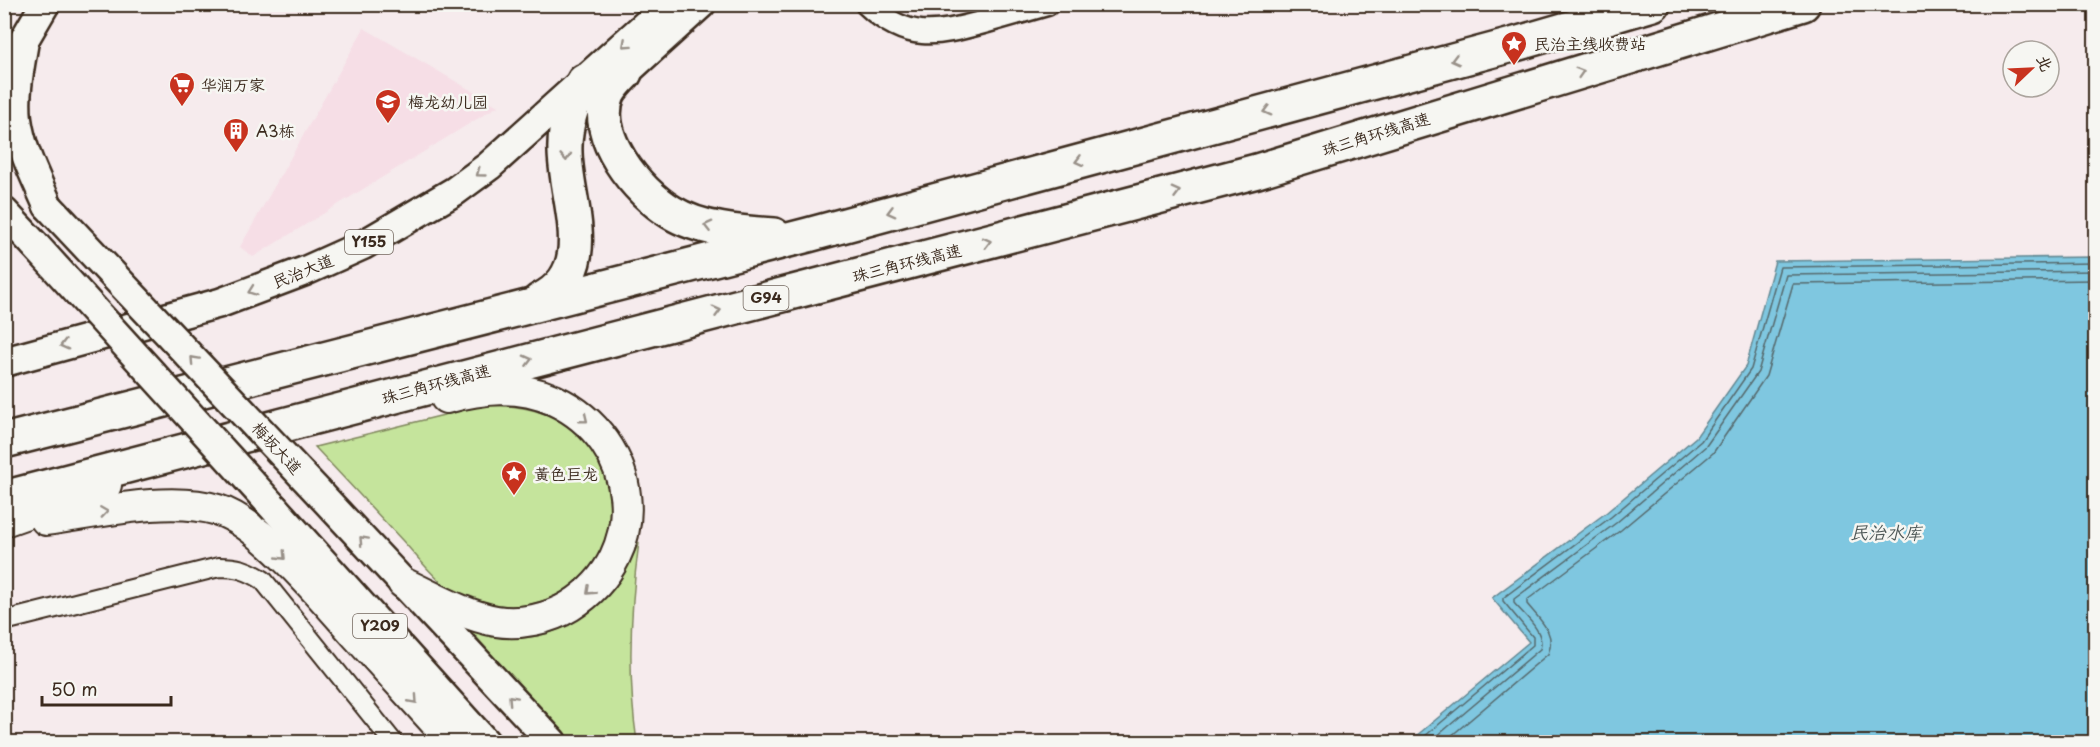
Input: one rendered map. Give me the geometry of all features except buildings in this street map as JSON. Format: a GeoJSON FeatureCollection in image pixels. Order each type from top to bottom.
{"type":"FeatureCollection","features":[{"type":"Feature","properties":{"kind":"highway"},"geometry":{"type":"LineString","coordinates":[[4,441],[808,234],[1500,48],[1653,4]]}},
{"type":"Feature","properties":{"kind":"highway","name":"珠三角环线高速"},"geometry":{"type":"LineString","coordinates":[[4,498],[1257,171],[1803,4]]}},
{"type":"Feature","properties":{"kind":"highway"},"geometry":{"type":"LineString","coordinates":[[625,72],[608,95],[605,110],[606,125],[620,162],[634,182],[672,213],[700,224],[746,233],[808,234]]}},
{"type":"Feature","properties":{"kind":"highway"},"geometry":{"type":"LineString","coordinates":[[530,305],[546,297],[560,286],[572,269],[576,246],[565,152],[567,122],[584,81]]}},
{"type":"Feature","properties":{"kind":"highway"},"geometry":{"type":"LineString","coordinates":[[4,521],[106,485],[482,390],[506,389],[529,392],[552,399],[581,417],[604,440],[616,459],[623,480],[626,502],[625,525],[620,546],[610,566],[597,584],[581,599],[562,611],[541,618],[519,622],[497,621],[476,616],[403,583]]}},
{"type":"Feature","properties":{"kind":"highway"},"geometry":{"type":"LineString","coordinates":[[4,526],[155,505],[186,503],[219,510],[245,524],[272,546],[453,742]]}},
{"type":"Feature","properties":{"kind":"main road"},"geometry":{"type":"LineString","coordinates":[[4,74],[45,4]]}},
{"type":"Feature","properties":{"kind":"main road","name":"民治大道"},"geometry":{"type":"LineString","coordinates":[[4,362],[220,303],[305,272],[363,245],[455,191],[489,166],[669,4]]}},
{"type":"Feature","properties":{"kind":"main road"},"geometry":{"type":"LineString","coordinates":[[625,72],[701,4]]}},
{"type":"Feature","properties":{"kind":"main road"},"geometry":{"type":"LineString","coordinates":[[24,41],[17,89],[17,117],[26,156],[48,206]]}},
{"type":"Feature","properties":{"kind":"main road","name":"梅坂大道"},"geometry":{"type":"LineString","coordinates":[[4,151],[48,206],[552,742]]}},
{"type":"Feature","properties":{"kind":"main road","name":"Y209"},"geometry":{"type":"LineString","coordinates":[[4,212],[485,742]]}},
{"type":"Feature","properties":{"kind":"street"},"geometry":{"type":"LineString","coordinates":[[867,4],[888,21],[913,31],[926,33],[952,31],[1047,4]]}},
{"type":"Feature","properties":{"kind":"street"},"geometry":{"type":"LineString","coordinates":[[4,621],[219,567],[235,567],[250,571],[262,580],[393,742]]}},
{"type":"Feature","properties":{"kind":"shaded area","name":"梅龙幼儿园"},"geometry":{"type":"Polygon","coordinates":[[[364,28],[498,106],[253,257],[240,247],[364,28]]]}},
{"type":"Feature","properties":{"kind":"green space"},"geometry":{"type":"Polygon","coordinates":[[[484,405],[525,408],[544,413],[563,422],[583,438],[598,458],[607,481],[610,506],[608,530],[599,553],[586,574],[566,590],[532,604],[502,606],[493,604],[465,596],[442,583],[315,447],[484,405]]]}},
{"type":"Feature","properties":{"kind":"green space"},"geometry":{"type":"Polygon","coordinates":[[[639,542],[633,592],[631,642],[632,692],[637,742],[568,742],[471,631],[521,638],[551,632],[565,626],[592,610],[614,588],[639,542]]]}},
{"type":"Feature","properties":{"kind":"water","name":"民治水库"},"geometry":{"type":"Polygon","coordinates":[[[2095,257],[2095,742],[1409,742],[1529,642],[1492,598],[1607,512],[1696,437],[1746,366],[1775,261],[2095,257]]]}},
{"type":"Feature","properties":{"kind":"place","name":"民治主线收费站"},"geometry":{"type":"Point","coordinates":[1514,67]}},
{"type":"Feature","properties":{"kind":"place","name":"华润万家"},"geometry":{"type":"Point","coordinates":[182,108]}},
{"type":"Feature","properties":{"kind":"place","name":"梅龙幼儿园"},"geometry":{"type":"Point","coordinates":[388,125]}},
{"type":"Feature","properties":{"kind":"place","name":"A3栋"},"geometry":{"type":"Point","coordinates":[236,154]}},
{"type":"Feature","properties":{"kind":"place","name":"黄色巨龙"},"geometry":{"type":"Point","coordinates":[514,497]}}]}
